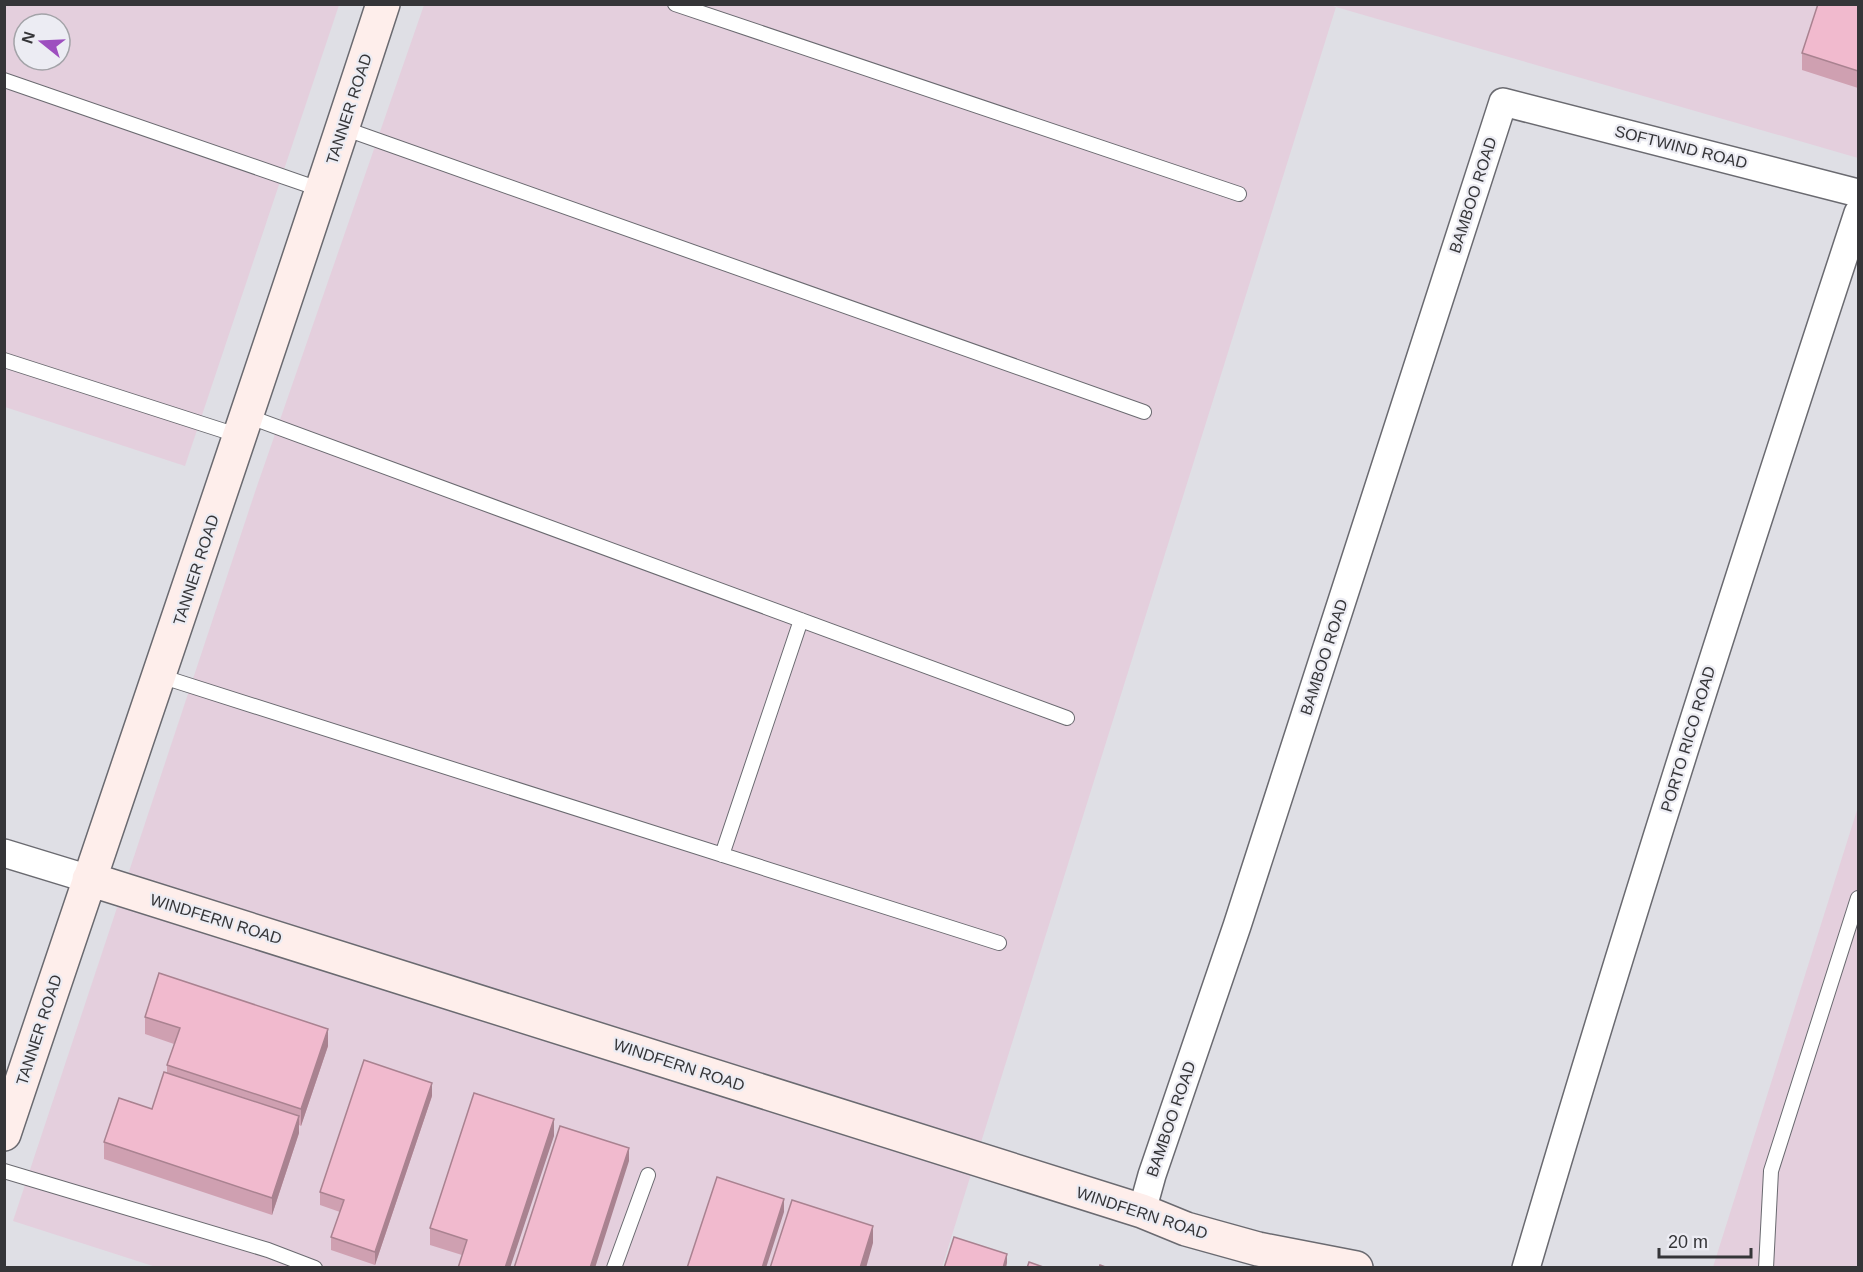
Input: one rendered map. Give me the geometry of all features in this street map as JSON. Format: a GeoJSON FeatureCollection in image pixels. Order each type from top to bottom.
{"type":"FeatureCollection","features":[{"type":"Feature","properties":{"kind":"street","name":"TANNER ROAD"},"geometry":{"type":"LineString","coordinates":[[4,1134],[160,676],[384,4]]}},
{"type":"Feature","properties":{"kind":"street","name":"SOFTWIND ROAD"},"geometry":{"type":"LineString","coordinates":[[1503,102],[1858,193]]}},
{"type":"Feature","properties":{"kind":"street","name":"BAMBOO ROAD"},"geometry":{"type":"LineString","coordinates":[[1142,1211],[1152,1175],[1237,926],[1503,102]]}},
{"type":"Feature","properties":{"kind":"street","name":"PORTO RICO ROAD"},"geometry":{"type":"LineString","coordinates":[[1526,1268],[1578,1089],[1728,610],[1858,213]]}},
{"type":"Feature","properties":{"kind":"street","name":"WINDFERN ROAD"},"geometry":{"type":"LineString","coordinates":[[4,853],[1142,1211],[1185,1229],[1248,1246],[1356,1268]]}},
{"type":"Feature","properties":{"kind":"lane"},"geometry":{"type":"LineString","coordinates":[[675,4],[1239,194]]}},
{"type":"Feature","properties":{"kind":"lane"},"geometry":{"type":"LineString","coordinates":[[4,80],[322,190]]}},
{"type":"Feature","properties":{"kind":"lane"},"geometry":{"type":"LineString","coordinates":[[343,128],[1144,412]]}},
{"type":"Feature","properties":{"kind":"lane"},"geometry":{"type":"LineString","coordinates":[[4,360],[243,426],[801,620],[1067,718]]}},
{"type":"Feature","properties":{"kind":"lane"},"geometry":{"type":"LineString","coordinates":[[722,855],[801,620]]}},
{"type":"Feature","properties":{"kind":"lane"},"geometry":{"type":"LineString","coordinates":[[160,676],[999,944]]}},
{"type":"Feature","properties":{"kind":"lane"},"geometry":{"type":"LineString","coordinates":[[1766,1268],[1771,1171],[1858,898]]}},
{"type":"Feature","properties":{"kind":"lane"},"geometry":{"type":"LineString","coordinates":[[4,1171],[256,1247],[315,1268]]}},
{"type":"Feature","properties":{"kind":"lane"},"geometry":{"type":"LineString","coordinates":[[614,1268],[648,1175]]}},
{"type":"Feature","properties":{"kind":"shaded area"},"geometry":{"type":"Polygon","coordinates":[[[1328,4],[1336,7],[942,1267],[159,1268],[13,1221],[256,489],[424,5],[1328,4]]]}},
{"type":"Feature","properties":{"kind":"shaded area"},"geometry":{"type":"Polygon","coordinates":[[[1337,4],[1858,5],[1858,158],[1336,7],[1337,4]]]}},
{"type":"Feature","properties":{"kind":"shaded area"},"geometry":{"type":"Polygon","coordinates":[[[5,5],[339,5],[185,466],[5,407],[5,5]]]}},
{"type":"Feature","properties":{"kind":"shaded area"},"geometry":{"type":"Polygon","coordinates":[[[1858,807],[1858,1267],[1713,1267],[1858,807]]]}},
{"type":"Feature","properties":{"kind":"building"},"geometry":{"type":"Polygon","coordinates":[[[1818,4],[1858,4],[1858,71],[1802,53],[1818,4]]]}},
{"type":"Feature","properties":{"kind":"building"},"geometry":{"type":"Polygon","coordinates":[[[159,973],[328,1029],[301,1109],[167,1065],[180,1028],[145,1017],[159,973]]]}},
{"type":"Feature","properties":{"kind":"building"},"geometry":{"type":"Polygon","coordinates":[[[364,1060],[432,1083],[375,1252],[331,1237],[344,1200],[320,1192],[364,1060]]]}},
{"type":"Feature","properties":{"kind":"building"},"geometry":{"type":"Polygon","coordinates":[[[164,1072],[299,1116],[272,1198],[104,1142],[119,1098],[152,1109],[164,1072]]]}},
{"type":"Feature","properties":{"kind":"building"},"geometry":{"type":"Polygon","coordinates":[[[474,1093],[554,1119],[505,1268],[458,1268],[467,1240],[430,1228],[474,1093]]]}},
{"type":"Feature","properties":{"kind":"building"},"geometry":{"type":"Polygon","coordinates":[[[560,1126],[629,1148],[590,1268],[514,1268],[560,1126]]]}},
{"type":"Feature","properties":{"kind":"building"},"geometry":{"type":"Polygon","coordinates":[[[717,1177],[784,1199],[762,1268],[687,1268],[717,1177]]]}},
{"type":"Feature","properties":{"kind":"building"},"geometry":{"type":"Polygon","coordinates":[[[792,1200],[873,1226],[860,1268],[770,1268],[792,1200]]]}},
{"type":"Feature","properties":{"kind":"building"},"geometry":{"type":"Polygon","coordinates":[[[954,1237],[1007,1254],[1003,1268],[944,1268],[954,1237]]]}},
{"type":"Feature","properties":{"kind":"building"},"geometry":{"type":"Polygon","coordinates":[[[1029,1262],[1046,1268],[1027,1268],[1029,1262]]]}}]}
